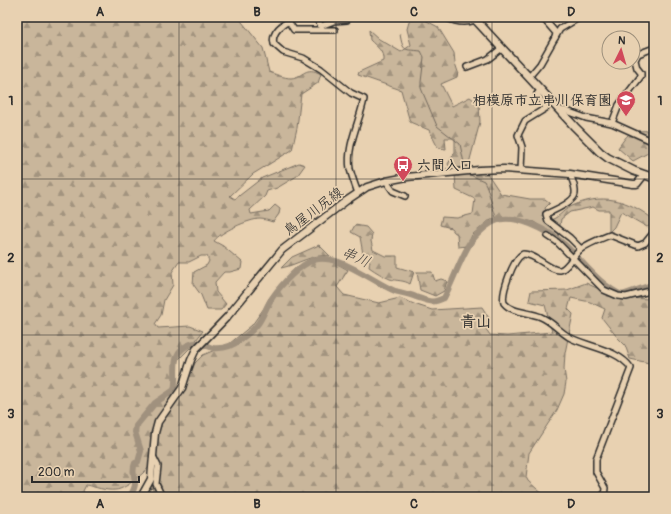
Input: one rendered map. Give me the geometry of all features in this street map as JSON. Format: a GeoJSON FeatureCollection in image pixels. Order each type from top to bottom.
{"type":"FeatureCollection","features":[{"type":"Feature","properties":{"kind":"highway"},"geometry":{"type":"LineString","coordinates":[[475,18],[587,140],[600,152],[617,163],[654,178]]}},
{"type":"Feature","properties":{"kind":"main road","name":"鳥屋川尻線"},"geometry":{"type":"LineString","coordinates":[[142,497],[151,479],[155,433],[158,422],[182,388],[190,360],[196,349],[238,304],[268,265],[282,250],[367,187],[386,180],[438,173],[479,170],[521,170],[570,174],[633,184],[637,184],[644,175]]}},
{"type":"Feature","properties":{"kind":"street"},"geometry":{"type":"LineString","coordinates":[[295,17],[277,30],[273,36],[274,44],[283,52],[303,58],[321,68],[331,78],[351,93],[364,99],[362,111],[351,143],[350,170],[358,193]]}},
{"type":"Feature","properties":{"kind":"street"},"geometry":{"type":"LineString","coordinates":[[314,17],[322,28]]}},
{"type":"Feature","properties":{"kind":"street"},"geometry":{"type":"LineString","coordinates":[[322,28],[334,22],[347,20],[349,17]]}},
{"type":"Feature","properties":{"kind":"street"},"geometry":{"type":"LineString","coordinates":[[445,17],[456,22],[469,22],[475,18]]}},
{"type":"Feature","properties":{"kind":"street"},"geometry":{"type":"LineString","coordinates":[[542,17],[556,33],[554,38]]}},
{"type":"Feature","properties":{"kind":"street"},"geometry":{"type":"LineString","coordinates":[[529,77],[540,64],[560,29],[580,17]]}},
{"type":"Feature","properties":{"kind":"street"},"geometry":{"type":"LineString","coordinates":[[288,21],[294,30],[322,28],[335,30]]}},
{"type":"Feature","properties":{"kind":"street"},"geometry":{"type":"LineString","coordinates":[[467,67],[488,59],[502,48]]}},
{"type":"Feature","properties":{"kind":"street"},"geometry":{"type":"LineString","coordinates":[[612,123],[619,105],[641,76],[635,60],[638,54],[654,48]]}},
{"type":"Feature","properties":{"kind":"street"},"geometry":{"type":"LineString","coordinates":[[521,170],[522,147],[518,135],[525,121],[546,108],[537,94],[541,90]]}},
{"type":"Feature","properties":{"kind":"street"},"geometry":{"type":"LineString","coordinates":[[560,111],[564,110],[586,118],[612,123],[654,142]]}},
{"type":"Feature","properties":{"kind":"street"},"geometry":{"type":"LineString","coordinates":[[570,174],[575,194],[573,198],[546,214],[546,218],[570,238],[580,250]]}},
{"type":"Feature","properties":{"kind":"street"},"geometry":{"type":"LineString","coordinates":[[386,180],[393,191],[405,196]]}},
{"type":"Feature","properties":{"kind":"street"},"geometry":{"type":"LineString","coordinates":[[604,497],[605,488],[596,472],[596,459],[631,368],[624,360],[593,345],[570,337],[543,318],[506,306],[503,300],[507,283],[515,262],[523,254],[529,255],[555,269],[560,270],[564,268],[580,250],[610,235],[640,246],[645,243],[654,232]]}},
{"type":"Feature","properties":{"kind":"street"},"geometry":{"type":"LineString","coordinates":[[548,236],[573,258],[604,290],[618,296],[626,297],[654,290]]}},
{"type":"Feature","properties":{"kind":"street"},"geometry":{"type":"LineString","coordinates":[[153,456],[158,466],[156,484],[162,497]]}},
{"type":"Feature","properties":{"kind":"green space"},"geometry":{"type":"Polygon","coordinates":[[[17,17],[238,17],[263,48],[269,72],[291,78],[308,71],[321,74],[318,83],[301,94],[297,128],[292,150],[253,174],[230,196],[235,199],[262,178],[299,163],[305,165],[297,176],[277,188],[267,191],[265,196],[250,210],[251,214],[269,211],[275,205],[280,209],[279,214],[273,222],[260,219],[249,221],[228,230],[217,237],[214,241],[223,246],[242,262],[241,269],[224,272],[215,282],[216,292],[226,304],[221,310],[207,310],[201,295],[193,284],[194,272],[207,265],[209,261],[207,256],[201,256],[189,262],[179,262],[172,272],[173,285],[164,300],[161,315],[155,324],[158,328],[190,326],[203,331],[190,348],[177,361],[173,394],[183,392],[195,363],[203,355],[229,344],[252,325],[269,298],[296,267],[306,263],[318,261],[333,262],[348,270],[337,287],[344,295],[379,303],[400,298],[432,310],[482,307],[489,318],[486,329],[490,335],[507,336],[552,332],[545,305],[529,301],[531,291],[567,290],[586,283],[618,298],[654,299],[654,364],[630,359],[625,345],[602,318],[605,309],[590,302],[571,298],[568,309],[573,314],[565,353],[564,369],[566,382],[564,394],[557,410],[529,453],[526,477],[528,481],[546,497],[155,497],[152,487],[160,475],[158,458],[132,482],[120,489],[108,490],[86,485],[83,491],[87,497],[17,497],[17,17]]]}},
{"type":"Feature","properties":{"kind":"green space"},"geometry":{"type":"Polygon","coordinates":[[[415,19],[425,20],[438,27],[454,53],[458,72],[457,77],[441,84],[452,106],[470,97],[479,104],[480,122],[468,167],[451,169],[448,164],[455,152],[455,138],[445,138],[446,149],[438,148],[429,130],[410,122],[401,90],[358,75],[359,72],[383,61],[381,52],[370,40],[369,30],[379,39],[401,52],[411,45],[407,29],[409,22],[415,19]]]}},
{"type":"Feature","properties":{"kind":"green space"},"geometry":{"type":"Polygon","coordinates":[[[654,123],[654,153],[648,153],[633,161],[618,148],[628,135],[634,131],[651,131],[654,123]]]}},
{"type":"Feature","properties":{"kind":"green space"},"geometry":{"type":"Polygon","coordinates":[[[487,173],[501,194],[530,199],[545,199],[550,203],[545,208],[549,220],[581,202],[603,199],[614,200],[634,207],[654,220],[654,224],[647,227],[621,212],[614,227],[609,232],[609,210],[599,210],[593,207],[570,212],[561,219],[558,238],[534,222],[508,217],[491,219],[472,235],[467,246],[458,247],[457,234],[451,228],[440,225],[442,217],[457,218],[473,214],[475,199],[456,190],[455,174],[487,173]]]}},
{"type":"Feature","properties":{"kind":"green space"},"geometry":{"type":"Polygon","coordinates":[[[355,225],[366,227],[372,234],[371,241],[373,250],[385,256],[397,256],[397,267],[414,272],[410,284],[403,281],[390,279],[369,267],[370,261],[363,254],[360,237],[351,232],[355,225]]]}},
{"type":"Feature","properties":{"kind":"green space"},"geometry":{"type":"Polygon","coordinates":[[[319,245],[330,256],[317,256],[281,268],[292,257],[319,245]]]}},
{"type":"Feature","properties":{"kind":"green space"},"geometry":{"type":"Polygon","coordinates":[[[417,272],[432,272],[435,281],[441,279],[447,281],[444,291],[435,296],[420,290],[417,272]]]}},
{"type":"Feature","properties":{"kind":"waterway"},"geometry":{"type":"LineString","coordinates":[[400,34],[402,44],[406,49],[421,51],[424,57],[421,88],[437,126],[460,144],[465,168]]}},
{"type":"Feature","properties":{"kind":"waterway"},"geometry":{"type":"LineString","coordinates":[[468,174],[484,181],[497,221]]}},
{"type":"Feature","properties":{"kind":"waterway","name":"串川"},"geometry":{"type":"LineString","coordinates":[[129,497],[135,486],[133,472],[135,463],[138,462],[141,451],[135,432],[136,426],[155,403],[174,390],[175,364],[177,356],[181,350],[195,343],[213,348],[221,348],[232,345],[238,341],[257,325],[269,303],[281,286],[303,265],[309,262],[319,259],[329,259],[352,268],[395,291],[427,301],[436,301],[444,298],[465,251],[476,236],[486,226],[493,222],[501,219],[511,219],[531,224],[550,234],[565,245],[598,279],[622,295],[654,284]]}},
{"type":"Feature","properties":{"kind":"place","name":"相模原市立串川保育園"},"geometry":{"type":"Point","coordinates":[626,117]}},
{"type":"Feature","properties":{"kind":"place","name":"六間入口"},"geometry":{"type":"Point","coordinates":[403,182]}},
{"type":"Feature","properties":{"kind":"district","name":"青山"},"geometry":{"type":"Point","coordinates":[476,321]}}]}
